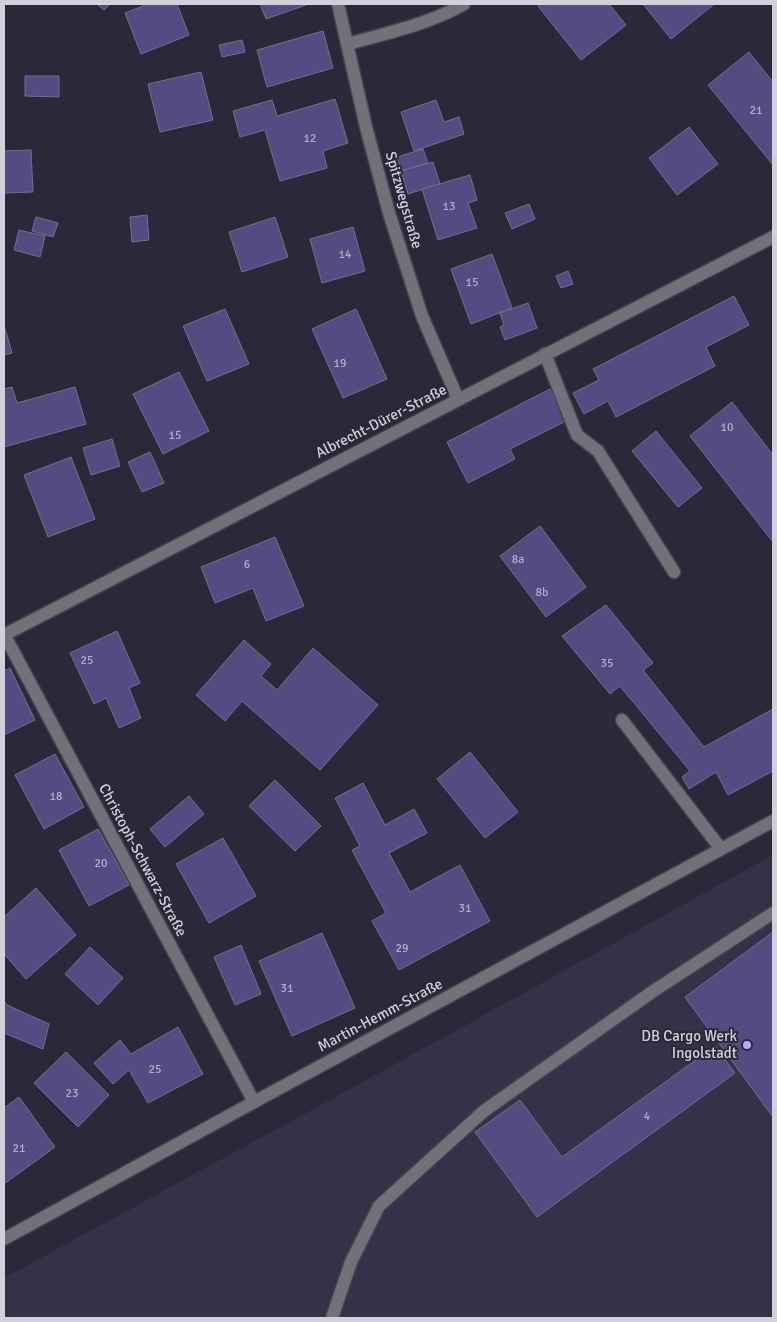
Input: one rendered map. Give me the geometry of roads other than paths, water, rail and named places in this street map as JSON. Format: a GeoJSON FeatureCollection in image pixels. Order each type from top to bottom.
{"type":"FeatureCollection","features":[{"type":"Feature","properties":{"kind":"street","name":"Spitzwegstraße"},"geometry":{"type":"LineString","coordinates":[[338,4],[366,127],[389,213],[422,316],[458,399]]}},
{"type":"Feature","properties":{"kind":"street"},"geometry":{"type":"LineString","coordinates":[[348,44],[411,26],[464,4]]}},
{"type":"Feature","properties":{"kind":"street","name":"Albrecht-Dürer-Straße"},"geometry":{"type":"LineString","coordinates":[[4,634],[773,237]]}},
{"type":"Feature","properties":{"kind":"street"},"geometry":{"type":"LineString","coordinates":[[545,354],[577,435],[598,451],[674,572]]}},
{"type":"Feature","properties":{"kind":"street","name":"Christoph-Schwarz-Straße"},"geometry":{"type":"LineString","coordinates":[[4,634],[254,1102]]}},
{"type":"Feature","properties":{"kind":"street"},"geometry":{"type":"LineString","coordinates":[[622,720],[721,849]]}},
{"type":"Feature","properties":{"kind":"street","name":"Martin-Hemm-Straße"},"geometry":{"type":"LineString","coordinates":[[6,1235],[773,821]]}},
{"type":"Feature","properties":{"kind":"street"},"geometry":{"type":"LineString","coordinates":[[332,1318],[351,1262],[379,1206],[484,1111],[652,992],[773,913]]}},
{"type":"Feature","properties":{"kind":"place","name":"DB Cargo Werk Ingolstadt"},"geometry":{"type":"Point","coordinates":[747,1045]}}]}
